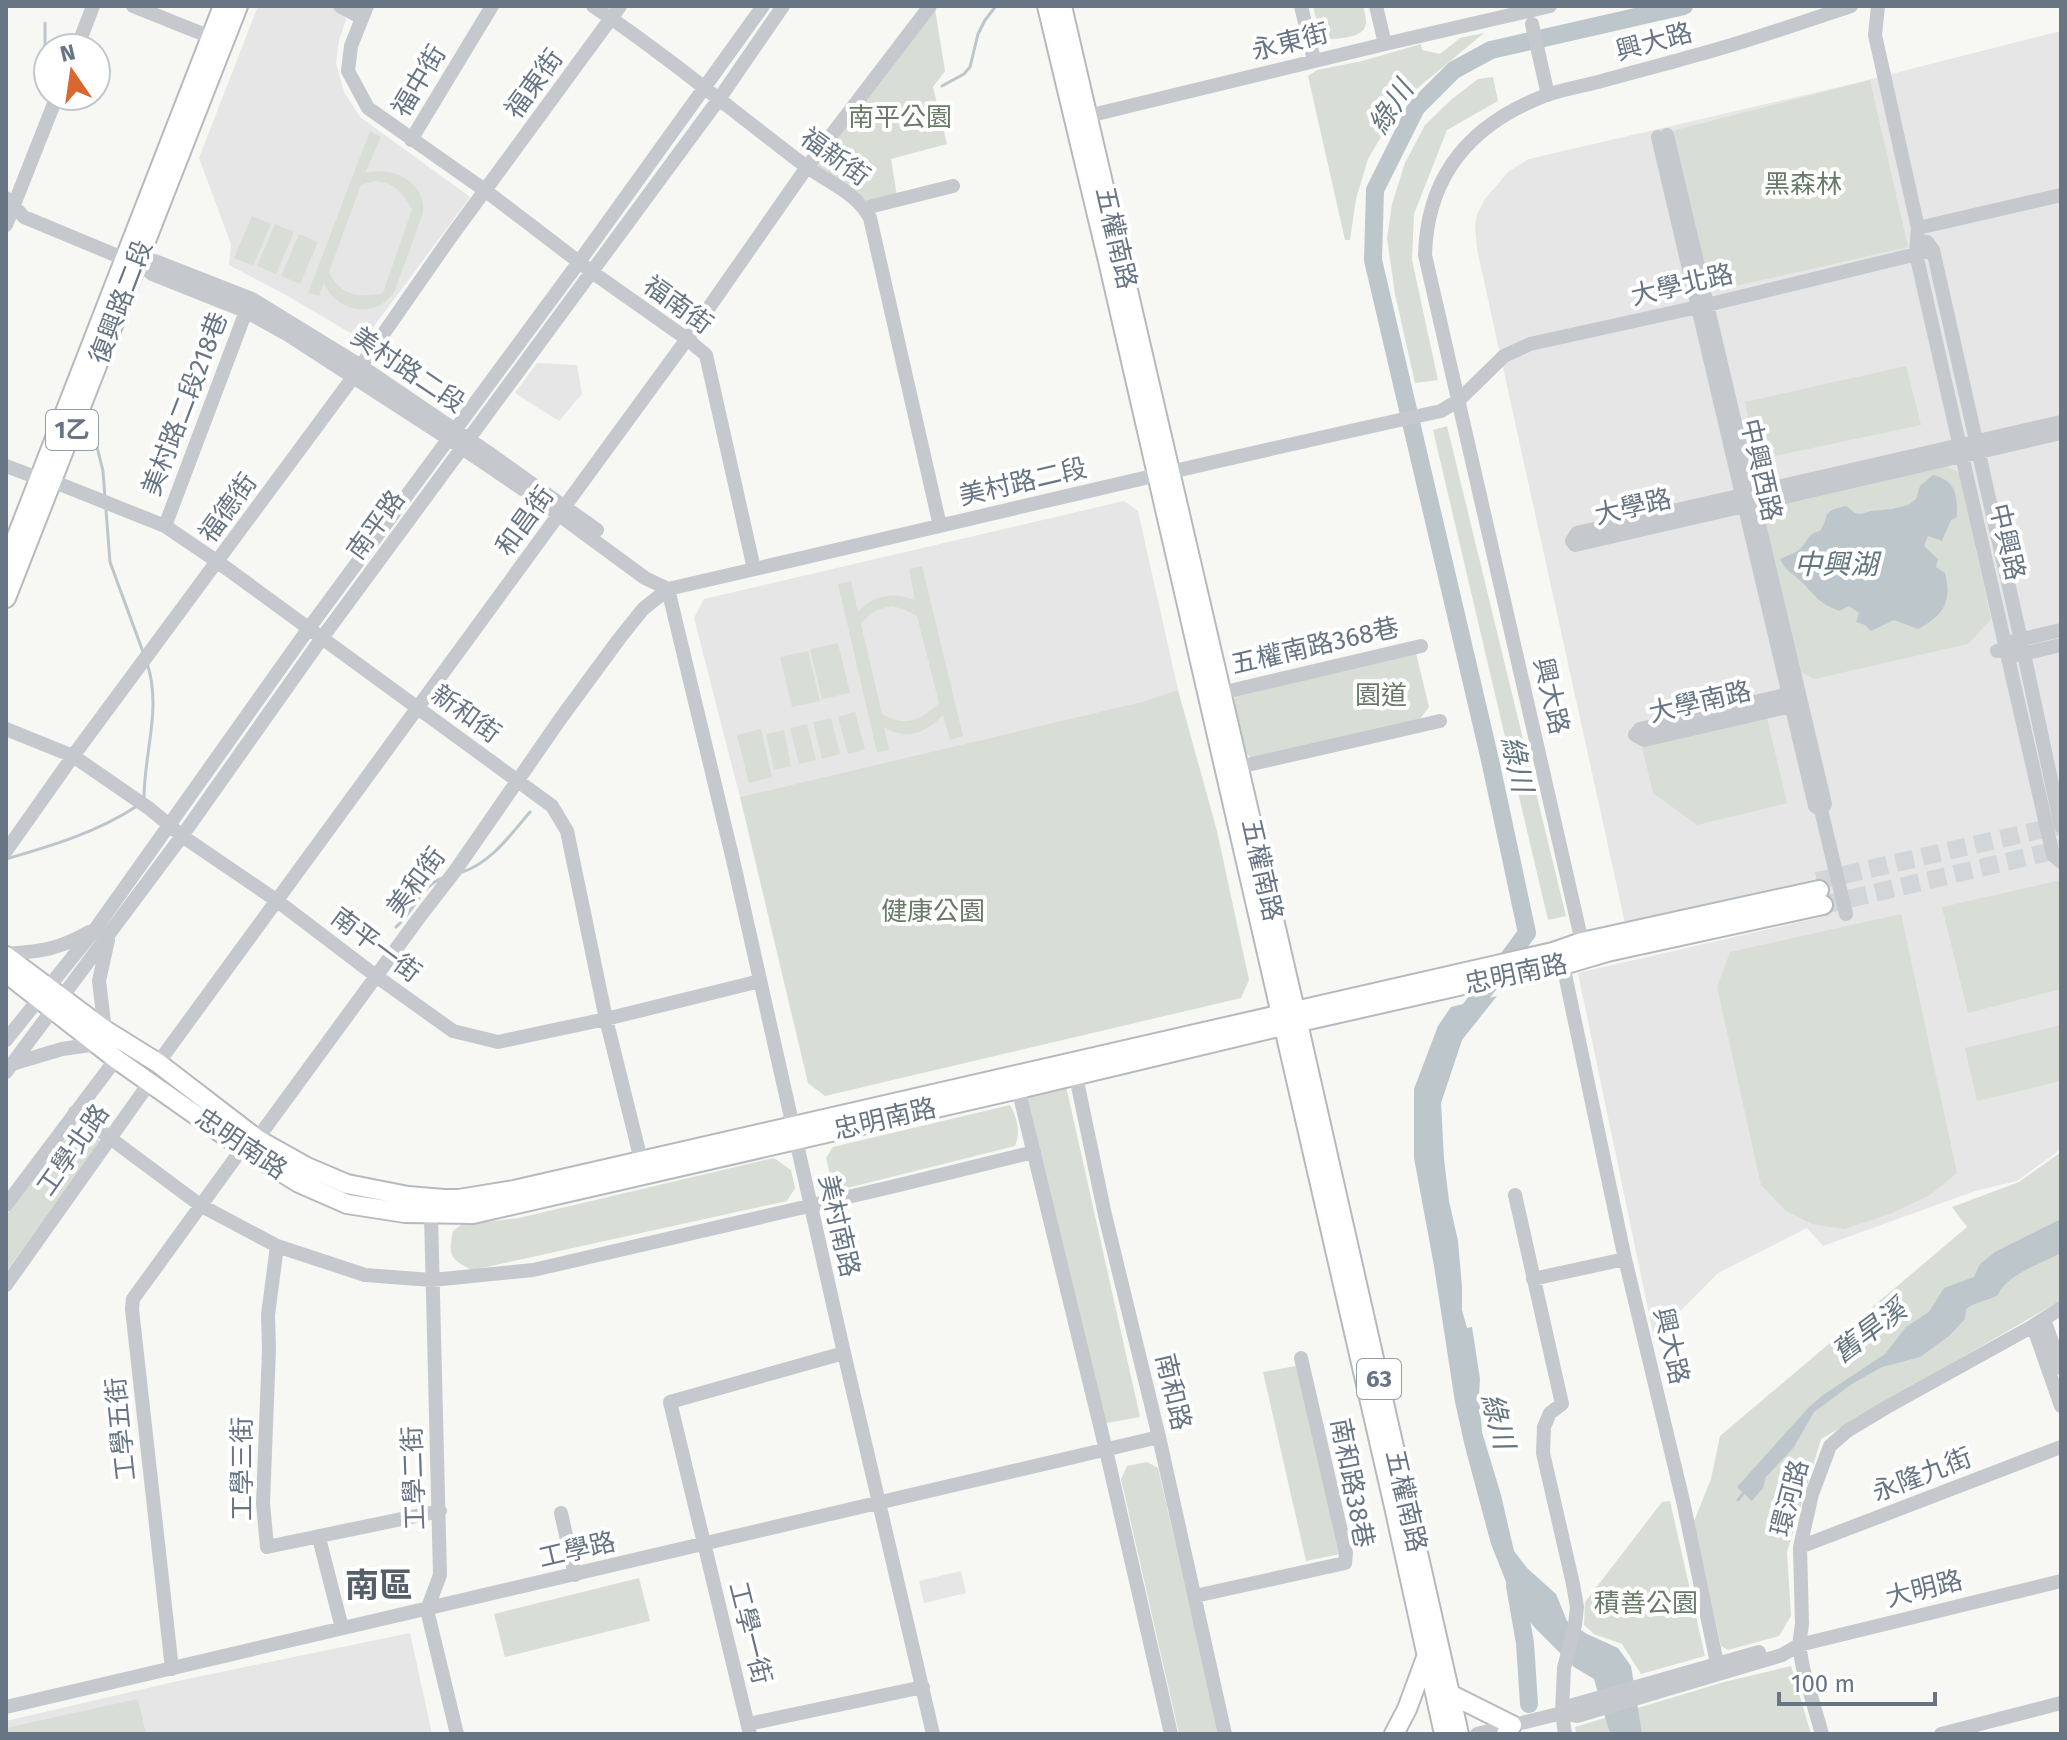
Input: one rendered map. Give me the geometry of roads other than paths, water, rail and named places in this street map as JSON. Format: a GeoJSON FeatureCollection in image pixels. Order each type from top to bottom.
{"type":"FeatureCollection","features":[{"type":"Feature","properties":{"kind":"main road","name":"復興路二段"},"geometry":{"type":"LineString","coordinates":[[6,598],[45,480],[217,39],[223,6]]}},
{"type":"Feature","properties":{"kind":"main road","name":"復興路二段"},"geometry":{"type":"LineString","coordinates":[[217,39],[238,6]]}},
{"type":"Feature","properties":{"kind":"main road","name":"五權南路"},"geometry":{"type":"LineString","coordinates":[[1047,6],[1221,693],[1231,769]]}},
{"type":"Feature","properties":{"kind":"main road","name":"五權南路"},"geometry":{"type":"LineString","coordinates":[[1062,6],[1231,769],[1459,1734]]}},
{"type":"Feature","properties":{"kind":"main road","name":"復興路二段"},"geometry":{"type":"LineString","coordinates":[[6,564],[45,480]]}},
{"type":"Feature","properties":{"kind":"main road","name":"忠明南路"},"geometry":{"type":"LineString","coordinates":[[6,955],[50,998],[101,1037],[158,1063],[299,1183],[347,1204],[405,1213],[473,1214],[794,1133],[824,1120],[1017,1082],[1289,1018],[1497,964],[1557,960],[1607,952],[1821,897],[1619,928],[1582,942],[1557,960],[1459,986],[1289,1018]]}},
{"type":"Feature","properties":{"kind":"main road","name":"忠明南路"},"geometry":{"type":"LineString","coordinates":[[6,973],[50,998]]}},
{"type":"Feature","properties":{"kind":"main road","name":"五權南路"},"geometry":{"type":"LineString","coordinates":[[1289,1018],[1444,1734]]}},
{"type":"Feature","properties":{"kind":"main road","name":"忠明南路"},"geometry":{"type":"LineString","coordinates":[[101,1037],[116,1059],[250,1144],[347,1184],[408,1196],[459,1199],[514,1190],[641,1160],[794,1133]]}},
{"type":"Feature","properties":{"kind":"main road"},"geometry":{"type":"LineString","coordinates":[[1394,1734],[1427,1655]]}},
{"type":"Feature","properties":{"kind":"main road"},"geometry":{"type":"LineString","coordinates":[[1450,1694],[1509,1730]]}},
{"type":"Feature","properties":{"kind":"street"},"geometry":{"type":"LineString","coordinates":[[83,32],[93,6]]}},
{"type":"Feature","properties":{"kind":"street"},"geometry":{"type":"LineString","coordinates":[[133,6],[217,39]]}},
{"type":"Feature","properties":{"kind":"street"},"geometry":{"type":"LineString","coordinates":[[340,6],[364,12]]}},
{"type":"Feature","properties":{"kind":"street","name":"福中街"},"geometry":{"type":"LineString","coordinates":[[411,140],[492,6]]}},
{"type":"Feature","properties":{"kind":"street","name":"福新街"},"geometry":{"type":"LineString","coordinates":[[593,6],[616,12],[703,88],[865,208],[880,258],[940,526]]}},
{"type":"Feature","properties":{"kind":"street","name":"南平路"},"geometry":{"type":"LineString","coordinates":[[9,1068],[50,998],[182,836],[322,638],[579,262],[763,6]]}},
{"type":"Feature","properties":{"kind":"street","name":"南平路"},"geometry":{"type":"LineString","coordinates":[[102,932],[169,825],[309,628],[592,272],[783,6]]}},
{"type":"Feature","properties":{"kind":"street","name":"和昌街"},"geometry":{"type":"LineString","coordinates":[[158,1063],[687,339],[807,167],[930,6]]}},
{"type":"Feature","properties":{"kind":"street"},"geometry":{"type":"LineString","coordinates":[[1301,6],[1314,60]]}},
{"type":"Feature","properties":{"kind":"street"},"geometry":{"type":"LineString","coordinates":[[1376,6],[1385,44]]}},
{"type":"Feature","properties":{"kind":"street","name":"永東街"},"geometry":{"type":"LineString","coordinates":[[1088,116],[1550,6]]}},
{"type":"Feature","properties":{"kind":"street","name":"興大路"},"geometry":{"type":"LineString","coordinates":[[1582,942],[1425,255],[1430,212],[1455,157],[1476,134],[1501,115],[1548,95],[1709,52],[1851,6]]}},
{"type":"Feature","properties":{"kind":"street","name":"中興路"},"geometry":{"type":"LineString","coordinates":[[1878,6],[1875,35],[1918,228],[1916,254],[2023,646],[2061,826]]}},
{"type":"Feature","properties":{"kind":"street","name":"福南街"},"geometry":{"type":"LineString","coordinates":[[364,12],[351,46],[348,71],[368,108],[486,191],[706,355],[754,569]]}},
{"type":"Feature","properties":{"kind":"street","name":"福東街"},"geometry":{"type":"LineString","coordinates":[[486,191],[616,12]]}},
{"type":"Feature","properties":{"kind":"street"},"geometry":{"type":"LineString","coordinates":[[1532,24],[1548,95]]}},
{"type":"Feature","properties":{"kind":"street"},"geometry":{"type":"LineString","coordinates":[[6,225],[8,206],[50,112]]}},
{"type":"Feature","properties":{"kind":"street","name":"中興西路"},"geometry":{"type":"LineString","coordinates":[[1663,136],[1796,698],[1815,806],[1821,810],[1846,914]]}},
{"type":"Feature","properties":{"kind":"street"},"geometry":{"type":"LineString","coordinates":[[865,208],[953,186]]}},
{"type":"Feature","properties":{"kind":"street","name":"福德街"},"geometry":{"type":"LineString","coordinates":[[6,851],[486,191]]}},
{"type":"Feature","properties":{"kind":"street"},"geometry":{"type":"LineString","coordinates":[[1918,228],[2061,195]]}},
{"type":"Feature","properties":{"kind":"street","name":"美村路二段"},"geometry":{"type":"LineString","coordinates":[[8,206],[24,217],[131,260],[155,261],[249,305],[358,371],[649,570],[668,589],[1388,424],[1441,411],[1459,400]]}},
{"type":"Feature","properties":{"kind":"street","name":"中興路"},"geometry":{"type":"LineString","coordinates":[[1918,228],[1933,250],[2002,650],[2053,855],[2061,862]]}},
{"type":"Feature","properties":{"kind":"street","name":"大學北路"},"geometry":{"type":"LineString","coordinates":[[1459,400],[1504,356],[1530,344],[1933,250]]}},
{"type":"Feature","properties":{"kind":"street","name":"美村路二段218巷"},"geometry":{"type":"LineString","coordinates":[[165,526],[249,305]]}},
{"type":"Feature","properties":{"kind":"street","name":"大學路"},"geometry":{"type":"LineString","coordinates":[[1969,449],[2061,422]]}},
{"type":"Feature","properties":{"kind":"street","name":"大學路"},"geometry":{"type":"LineString","coordinates":[[1748,499],[1575,545],[1572,541],[1577,533],[1748,499],[1969,449],[2061,433]]}},
{"type":"Feature","properties":{"kind":"street","name":"新和街"},"geometry":{"type":"LineString","coordinates":[[6,466],[165,526],[552,806],[567,831],[606,1019],[641,1160]]}},
{"type":"Feature","properties":{"kind":"street","name":"美和街"},"geometry":{"type":"LineString","coordinates":[[200,1205],[236,1157],[250,1144],[455,871],[619,639],[643,609],[668,589]]}},
{"type":"Feature","properties":{"kind":"street","name":"美村南路"},"geometry":{"type":"LineString","coordinates":[[668,589],[933,1734]]}},
{"type":"Feature","properties":{"kind":"street"},"geometry":{"type":"LineString","coordinates":[[2023,646],[2061,630]]}},
{"type":"Feature","properties":{"kind":"street"},"geometry":{"type":"LineString","coordinates":[[2002,650],[2014,641],[2023,646],[2061,645]]}},
{"type":"Feature","properties":{"kind":"street","name":"五權南路368巷"},"geometry":{"type":"LineString","coordinates":[[1221,693],[1421,646]]}},
{"type":"Feature","properties":{"kind":"street","name":"大學南路"},"geometry":{"type":"LineString","coordinates":[[1796,698],[1644,740],[1635,735],[1640,729],[1796,698]]}},
{"type":"Feature","properties":{"kind":"street"},"geometry":{"type":"LineString","coordinates":[[1231,769],[1440,721]]}},
{"type":"Feature","properties":{"kind":"street","name":"南平一街"},"geometry":{"type":"LineString","coordinates":[[6,729],[73,756],[453,1031],[498,1042],[760,981]]}},
{"type":"Feature","properties":{"kind":"street"},"geometry":{"type":"LineString","coordinates":[[6,955],[50,949],[102,932],[99,981],[101,1037],[9,1068]]}},
{"type":"Feature","properties":{"kind":"street","name":"興大路"},"geometry":{"type":"LineString","coordinates":[[1557,960],[1683,1501],[1717,1663]]}},
{"type":"Feature","properties":{"kind":"street","name":"南平路"},"geometry":{"type":"LineString","coordinates":[[6,1040],[50,998]]}},
{"type":"Feature","properties":{"kind":"street","name":"工學北路"},"geometry":{"type":"LineString","coordinates":[[6,1205],[116,1059]]}},
{"type":"Feature","properties":{"kind":"street","name":"南和路"},"geometry":{"type":"LineString","coordinates":[[1074,1068],[1225,1734]]}},
{"type":"Feature","properties":{"kind":"street"},"geometry":{"type":"LineString","coordinates":[[1017,1082],[1171,1734]]}},
{"type":"Feature","properties":{"kind":"street","name":"工學北路"},"geometry":{"type":"LineString","coordinates":[[6,1285],[145,1089],[153,1085]]}},
{"type":"Feature","properties":{"kind":"street"},"geometry":{"type":"LineString","coordinates":[[75,1112],[200,1205],[277,1246],[365,1275],[432,1280],[533,1270],[1034,1152]]}},
{"type":"Feature","properties":{"kind":"street"},"geometry":{"type":"LineString","coordinates":[[1515,1195],[1562,1404],[1550,1413],[1544,1427],[1543,1453],[1577,1607],[1564,1668],[1571,1711],[1565,1734]]}},
{"type":"Feature","properties":{"kind":"street","name":"工學五街"},"geometry":{"type":"LineString","coordinates":[[172,1669],[132,1309],[133,1299],[200,1205]]}},
{"type":"Feature","properties":{"kind":"street","name":"工學二街"},"geometry":{"type":"LineString","coordinates":[[427,1610],[440,1575],[431,1214]]}},
{"type":"Feature","properties":{"kind":"street","name":"工學三街"},"geometry":{"type":"LineString","coordinates":[[277,1246],[268,1315],[263,1503],[267,1547],[319,1538]]}},
{"type":"Feature","properties":{"kind":"street"},"geometry":{"type":"LineString","coordinates":[[1533,1279],[1625,1259]]}},
{"type":"Feature","properties":{"kind":"street","name":"環河路"},"geometry":{"type":"LineString","coordinates":[[1822,1734],[1799,1645],[1802,1624],[1800,1547],[1812,1494],[1830,1446],[1847,1431],[1887,1407],[2061,1308]]}},
{"type":"Feature","properties":{"kind":"street"},"geometry":{"type":"LineString","coordinates":[[2038,1322],[2061,1368]]}},
{"type":"Feature","properties":{"kind":"street"},"geometry":{"type":"LineString","coordinates":[[2038,1322],[2061,1406]]}},
{"type":"Feature","properties":{"kind":"street","name":"工學一街"},"geometry":{"type":"LineString","coordinates":[[749,1729],[670,1402],[844,1353]]}},
{"type":"Feature","properties":{"kind":"street","name":"南和路38巷"},"geometry":{"type":"LineString","coordinates":[[1195,1596],[1345,1563],[1346,1553],[1301,1358]]}},
{"type":"Feature","properties":{"kind":"street","name":"工學路"},"geometry":{"type":"LineString","coordinates":[[6,1707],[1159,1437]]}},
{"type":"Feature","properties":{"kind":"street","name":"永隆九街"},"geometry":{"type":"LineString","coordinates":[[1800,1547],[2061,1447]]}},
{"type":"Feature","properties":{"kind":"street"},"geometry":{"type":"LineString","coordinates":[[342,1628],[319,1538],[440,1511]]}},
{"type":"Feature","properties":{"kind":"street"},"geometry":{"type":"LineString","coordinates":[[561,1513],[575,1575]]}},
{"type":"Feature","properties":{"kind":"street","name":"大明路"},"geometry":{"type":"LineString","coordinates":[[1647,1689],[1782,1655],[1799,1645],[2061,1581]]}},
{"type":"Feature","properties":{"kind":"street"},"geometry":{"type":"LineString","coordinates":[[427,1610],[457,1734]]}},
{"type":"Feature","properties":{"kind":"street","name":"大明路"},"geometry":{"type":"LineString","coordinates":[[1647,1689],[1717,1663],[1789,1644],[1799,1645]]}},
{"type":"Feature","properties":{"kind":"street"},"geometry":{"type":"LineString","coordinates":[[749,1729],[923,1687]]}},
{"type":"Feature","properties":{"kind":"street"},"geometry":{"type":"LineString","coordinates":[[1477,1734],[1509,1730],[1647,1689]]}},
{"type":"Feature","properties":{"kind":"street"},"geometry":{"type":"LineString","coordinates":[[1941,1734],[2061,1703]]}},
{"type":"Feature","properties":{"kind":"water","name":"中興湖"},"geometry":{"type":"Polygon","coordinates":[[[1933,475],[1947,481],[1954,490],[1957,517],[1951,520],[1942,541],[1928,536],[1924,546],[1938,559],[1936,567],[1945,573],[1947,592],[1940,613],[1918,629],[1894,620],[1871,631],[1856,622],[1859,613],[1849,606],[1839,611],[1822,602],[1782,563],[1780,559],[1798,551],[1811,535],[1820,531],[1832,510],[1846,506],[1861,514],[1908,505],[1916,499],[1920,486],[1933,475]]]}},
{"type":"Feature","properties":{"kind":"water"},"geometry":{"type":"Polygon","coordinates":[[[1497,996],[1462,1040],[1441,1103],[1449,1201],[1458,1241],[1462,1310],[1467,1328],[1472,1327],[1480,1379],[1482,1432],[1514,1551],[1527,1568],[1556,1594],[1567,1621],[1618,1648],[1631,1666],[1642,1734],[1610,1734],[1594,1679],[1574,1667],[1514,1602],[1491,1544],[1455,1402],[1414,1158],[1414,1089],[1438,1026],[1451,1007],[1497,996]]]}},
{"type":"Feature","properties":{"kind":"water","name":"舊旱溪"},"geometry":{"type":"Polygon","coordinates":[[[2061,1219],[2061,1253],[2016,1276],[1998,1295],[1966,1309],[1965,1319],[1949,1336],[1920,1357],[1882,1367],[1814,1412],[1794,1447],[1766,1477],[1763,1488],[1752,1501],[1737,1487],[1808,1408],[1885,1354],[1906,1327],[1929,1312],[1944,1288],[1974,1277],[1980,1264],[1995,1252],[2061,1219]]]}},
{"type":"Feature","properties":{"kind":"waterway"},"geometry":{"type":"LineString","coordinates":[[942,86],[964,74],[970,67],[978,34],[996,6]]}},
{"type":"Feature","properties":{"kind":"waterway","name":"綠川"},"geometry":{"type":"LineString","coordinates":[[1463,1019],[1527,933],[1490,760],[1373,260],[1375,190],[1416,108],[1454,70],[1491,50],[1684,6]]}},
{"type":"Feature","properties":{"kind":"waterway"},"geometry":{"type":"LineString","coordinates":[[45,23],[45,32]]}},
{"type":"Feature","properties":{"kind":"waterway"},"geometry":{"type":"LineString","coordinates":[[95,439],[103,471],[105,498]]}},
{"type":"Feature","properties":{"kind":"waterway"},"geometry":{"type":"LineString","coordinates":[[106,510],[110,562],[143,652]]}},
{"type":"Feature","properties":{"kind":"waterway"},"geometry":{"type":"LineString","coordinates":[[144,798],[153,714],[147,663]]}},
{"type":"Feature","properties":{"kind":"waterway"},"geometry":{"type":"LineString","coordinates":[[6,859],[90,831],[137,806]]}},
{"type":"Feature","properties":{"kind":"waterway"},"geometry":{"type":"LineString","coordinates":[[462,872],[491,855],[530,812]]}},
{"type":"Feature","properties":{"kind":"waterway"},"geometry":{"type":"LineString","coordinates":[[396,927],[423,893],[443,878]]}},
{"type":"Feature","properties":{"kind":"waterway","name":"舊旱溪"},"geometry":{"type":"LineString","coordinates":[[1738,1500],[1745,1491]]}},
{"type":"Feature","properties":{"kind":"waterway","name":"綠川"},"geometry":{"type":"LineString","coordinates":[[1515,1586],[1525,1643],[1529,1704]]}},
{"type":"Feature","properties":{"kind":"tunnel"},"geometry":{"type":"LineString","coordinates":[[1817,881],[2061,825]]}},
{"type":"Feature","properties":{"kind":"tunnel"},"geometry":{"type":"LineString","coordinates":[[1823,905],[2061,849]]}},
{"type":"Feature","properties":{"kind":"district","name":"南區"},"geometry":{"type":"Point","coordinates":[379,1585]}},
{"type":"Feature","properties":{"kind":"park label","name":"南平公園"},"geometry":{"type":"Point","coordinates":[900,117]}},
{"type":"Feature","properties":{"kind":"park label","name":"黑森林"},"geometry":{"type":"Point","coordinates":[1803,184]}},
{"type":"Feature","properties":{"kind":"park label","name":"園道"},"geometry":{"type":"Point","coordinates":[1381,695]}},
{"type":"Feature","properties":{"kind":"park label","name":"健康公園"},"geometry":{"type":"Point","coordinates":[933,911]}},
{"type":"Feature","properties":{"kind":"park label","name":"積善公園"},"geometry":{"type":"Point","coordinates":[1646,1603]}}]}
